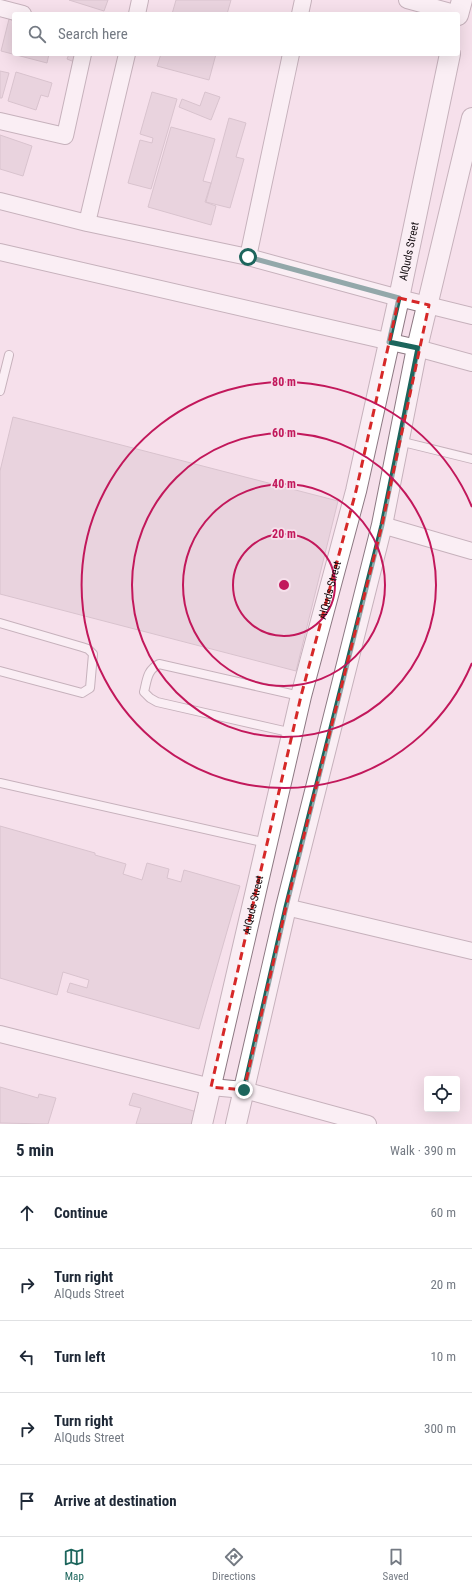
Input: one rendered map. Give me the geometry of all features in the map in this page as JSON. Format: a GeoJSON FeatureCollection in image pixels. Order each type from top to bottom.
{"type":"FeatureCollection","features":[{"type":"Feature","properties":{"kind":"street"},"geometry":{"type":"LineString","coordinates":[[137,12],[140,0]]}},
{"type":"Feature","properties":{"kind":"street"},"geometry":{"type":"LineString","coordinates":[[300,12],[303,0]]}},
{"type":"Feature","properties":{"kind":"street"},"geometry":{"type":"LineString","coordinates":[[407,0],[451,12]]}},
{"type":"Feature","properties":{"kind":"street"},"geometry":{"type":"LineString","coordinates":[[459,12],[462,0]]}},
{"type":"Feature","properties":{"kind":"street"},"geometry":{"type":"LineString","coordinates":[[0,8],[15,12]]}},
{"type":"Feature","properties":{"kind":"street"},"geometry":{"type":"LineString","coordinates":[[0,121],[65,136],[83,56]]}},
{"type":"Feature","properties":{"kind":"street"},"geometry":{"type":"LineString","coordinates":[[87,223],[127,56]]}},
{"type":"Feature","properties":{"kind":"street"},"geometry":{"type":"LineString","coordinates":[[248,257],[291,56]]}},
{"type":"Feature","properties":{"kind":"street","name":"AlQuds Street"},"geometry":{"type":"LineString","coordinates":[[202,1124],[301,696],[356,491],[399,298],[450,56]]}},
{"type":"Feature","properties":{"kind":"street"},"geometry":{"type":"LineString","coordinates":[[236,1124],[286,907],[382,525],[418,348],[472,118]]}},
{"type":"Feature","properties":{"kind":"street"},"geometry":{"type":"LineString","coordinates":[[0,201],[87,223],[248,257],[472,316]]}},
{"type":"Feature","properties":{"kind":"street"},"geometry":{"type":"LineString","coordinates":[[0,252],[418,348],[472,363]]}},
{"type":"Feature","properties":{"kind":"street"},"geometry":{"type":"LineString","coordinates":[[382,525],[472,551]]}},
{"type":"Feature","properties":{"kind":"street"},"geometry":{"type":"LineString","coordinates":[[286,907],[472,951]]}},
{"type":"Feature","properties":{"kind":"street"},"geometry":{"type":"LineString","coordinates":[[0,1034],[211,1087],[244,1090],[368,1124]]}},
{"type":"Feature","properties":{"kind":"lane"},"geometry":{"type":"LineString","coordinates":[[0,391],[9,355]]}},
{"type":"Feature","properties":{"kind":"lane"},"geometry":{"type":"LineString","coordinates":[[399,441],[472,459]]}},
{"type":"Feature","properties":{"kind":"lane"},"geometry":{"type":"LineString","coordinates":[[0,623],[82,647],[88,649],[93,654],[90,688],[82,693],[0,671]]}},
{"type":"Feature","properties":{"kind":"lane"},"geometry":{"type":"LineString","coordinates":[[292,733],[158,702],[150,698],[144,692],[148,674],[152,668],[159,664],[301,696]]}},
{"type":"Feature","properties":{"kind":"lane"},"geometry":{"type":"LineString","coordinates":[[0,783],[267,842]]}},
{"type":"Feature","properties":{"kind":"highlighted area"},"geometry":{"type":"Polygon","coordinates":[[[399,298],[429,305],[382,525],[286,907],[244,1090],[211,1087],[301,696],[356,491],[399,298]]]}},
{"type":"Feature","properties":{"kind":"building"},"geometry":{"type":"Polygon","coordinates":[[[69,0],[108,0],[104,11],[69,0]]]}},
{"type":"Feature","properties":{"kind":"building"},"geometry":{"type":"Polygon","coordinates":[[[176,0],[231,0],[228,12],[173,12],[176,0]]]}},
{"type":"Feature","properties":{"kind":"building"},"geometry":{"type":"Polygon","coordinates":[[[9,19],[12,20],[12,54],[1,51],[9,19]]]}},
{"type":"Feature","properties":{"kind":"building"},"geometry":{"type":"Polygon","coordinates":[[[20,56],[49,56],[47,63],[20,56]]]}},
{"type":"Feature","properties":{"kind":"building"},"geometry":{"type":"Polygon","coordinates":[[[68,56],[79,56],[77,63],[67,59],[68,56]]]}},
{"type":"Feature","properties":{"kind":"building"},"geometry":{"type":"Polygon","coordinates":[[[160,56],[215,56],[209,80],[157,66],[160,56]]]}},
{"type":"Feature","properties":{"kind":"building"},"geometry":{"type":"Polygon","coordinates":[[[0,71],[9,73],[2,98],[0,98],[0,71]]]}},
{"type":"Feature","properties":{"kind":"building"},"geometry":{"type":"Polygon","coordinates":[[[16,72],[52,83],[48,97],[41,95],[36,110],[8,101],[16,72]]]}},
{"type":"Feature","properties":{"kind":"building"},"geometry":{"type":"Polygon","coordinates":[[[152,92],[177,99],[151,189],[128,183],[140,140],[152,143],[153,138],[140,134],[152,92]]]}},
{"type":"Feature","properties":{"kind":"building"},"geometry":{"type":"Polygon","coordinates":[[[205,92],[220,97],[211,120],[179,107],[182,99],[200,106],[205,92]]]}},
{"type":"Feature","properties":{"kind":"building"},"geometry":{"type":"Polygon","coordinates":[[[229,118],[246,123],[236,157],[244,159],[230,208],[206,202],[229,118]]]}},
{"type":"Feature","properties":{"kind":"building"},"geometry":{"type":"Polygon","coordinates":[[[171,127],[215,139],[203,181],[211,183],[205,202],[216,206],[211,225],[148,207],[171,127]]]}},
{"type":"Feature","properties":{"kind":"building"},"geometry":{"type":"Polygon","coordinates":[[[0,135],[32,146],[23,176],[0,169],[0,135]]]}},
{"type":"Feature","properties":{"kind":"building"},"geometry":{"type":"Polygon","coordinates":[[[13,417],[338,501],[296,671],[0,594],[0,471],[13,417]]]}},
{"type":"Feature","properties":{"kind":"building"},"geometry":{"type":"Polygon","coordinates":[[[0,826],[95,853],[95,855],[126,864],[123,874],[142,880],[147,863],[169,869],[167,878],[181,882],[184,870],[240,886],[199,1029],[67,992],[70,983],[87,988],[89,980],[63,972],[57,995],[0,978],[0,826]]]}},
{"type":"Feature","properties":{"kind":"building"},"geometry":{"type":"Polygon","coordinates":[[[0,1087],[38,1098],[39,1094],[56,1098],[48,1124],[0,1123],[0,1087]]]}},
{"type":"Feature","properties":{"kind":"building"},"geometry":{"type":"Polygon","coordinates":[[[133,1093],[197,1112],[193,1124],[136,1124],[141,1108],[129,1105],[133,1093]]]}},
{"type":"Feature","properties":{"kind":"route"},"geometry":{"type":"LineString","coordinates":[[244,1090],[286,907],[382,525],[418,348],[389,342],[399,298],[248,257]]}}]}
